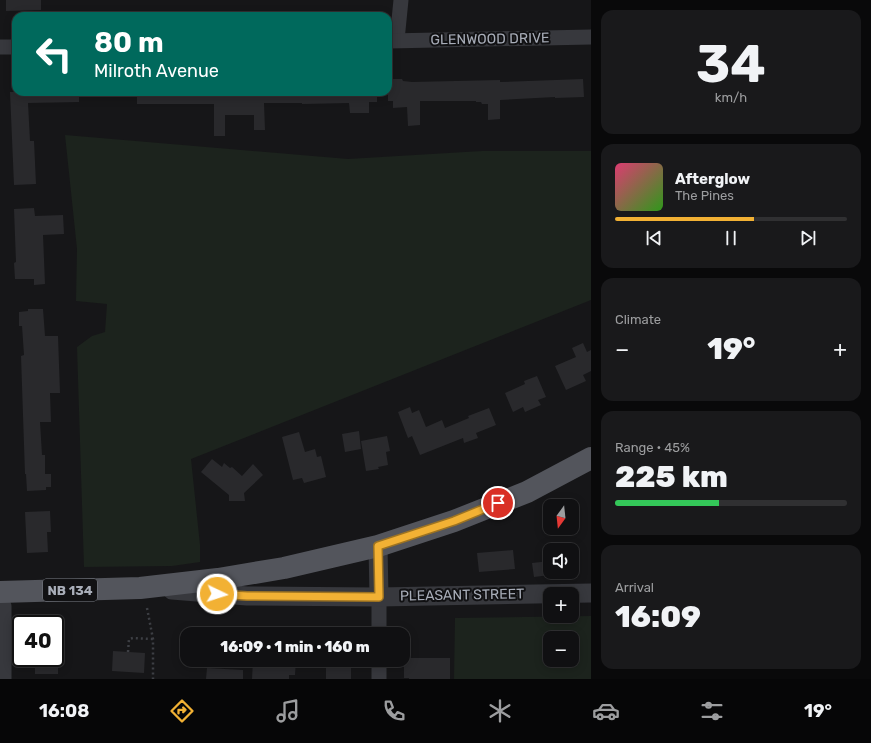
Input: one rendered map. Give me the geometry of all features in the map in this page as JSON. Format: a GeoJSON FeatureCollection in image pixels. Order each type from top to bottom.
{"type":"FeatureCollection","features":[{"type":"Feature","properties":{"kind":"main road","name":"NB 134"},"geometry":{"type":"LineString","coordinates":[[0,592],[144,598],[218,579],[284,568],[378,546],[454,521],[527,492],[591,458]]}},
{"type":"Feature","properties":{"kind":"street"},"geometry":{"type":"LineString","coordinates":[[392,40],[401,0]]}},
{"type":"Feature","properties":{"kind":"street","name":"GLENWOOD DRIVE"},"geometry":{"type":"LineString","coordinates":[[392,40],[591,37]]}},
{"type":"Feature","properties":{"kind":"street"},"geometry":{"type":"LineString","coordinates":[[0,47],[12,47]]}},
{"type":"Feature","properties":{"kind":"street"},"geometry":{"type":"LineString","coordinates":[[378,546],[379,627]]}},
{"type":"Feature","properties":{"kind":"street","name":"PLEASANT STREET"},"geometry":{"type":"LineString","coordinates":[[144,598],[247,596],[379,597],[591,593]]}},
{"type":"Feature","properties":{"kind":"street"},"geometry":{"type":"LineString","coordinates":[[0,597],[4,606],[4,679]]}},
{"type":"Feature","properties":{"kind":"street"},"geometry":{"type":"LineString","coordinates":[[379,667],[379,679]]}},
{"type":"Feature","properties":{"kind":"path"},"geometry":{"type":"LineString","coordinates":[[144,598],[153,639],[154,679]]}},
{"type":"Feature","properties":{"kind":"path"},"geometry":{"type":"LineString","coordinates":[[128,652],[129,639],[153,639]]}},
{"type":"Feature","properties":{"kind":"shaded area"},"geometry":{"type":"Polygon","coordinates":[[[65,135],[348,159],[482,151],[591,151],[591,300],[191,459],[200,545],[200,562],[172,566],[84,567],[77,347],[92,336],[105,332],[107,304],[76,301],[77,249],[65,135]]]}},
{"type":"Feature","properties":{"kind":"shaded area"},"geometry":{"type":"Polygon","coordinates":[[[579,616],[591,616],[591,679],[454,679],[455,618],[543,617],[543,623],[579,623],[579,616]]]}},
{"type":"Feature","properties":{"kind":"building"},"geometry":{"type":"Polygon","coordinates":[[[6,0],[41,0],[41,10],[6,11],[6,0]]]}},
{"type":"Feature","properties":{"kind":"building"},"geometry":{"type":"Polygon","coordinates":[[[392,79],[402,79],[403,81],[412,82],[500,80],[500,82],[583,79],[584,97],[500,100],[500,119],[488,120],[488,104],[482,104],[481,102],[420,101],[420,125],[408,126],[407,107],[393,108],[393,101],[388,101],[388,96],[392,96],[392,79]]]}},
{"type":"Feature","properties":{"kind":"building"},"geometry":{"type":"Polygon","coordinates":[[[10,92],[12,92],[12,96],[79,96],[79,102],[28,103],[30,141],[34,141],[36,184],[14,185],[10,92]]]}},
{"type":"Feature","properties":{"kind":"building"},"geometry":{"type":"Polygon","coordinates":[[[137,96],[377,96],[377,102],[369,102],[369,113],[350,113],[349,103],[264,103],[265,130],[254,130],[254,115],[225,115],[225,136],[214,136],[214,104],[137,104],[137,96]]]}},
{"type":"Feature","properties":{"kind":"building"},"geometry":{"type":"Polygon","coordinates":[[[34,208],[35,216],[63,215],[64,234],[43,235],[45,284],[34,285],[34,279],[15,279],[14,263],[16,262],[14,209],[34,208]]]}},
{"type":"Feature","properties":{"kind":"building"},"geometry":{"type":"Polygon","coordinates":[[[28,309],[43,309],[45,336],[58,336],[60,393],[50,393],[51,422],[40,422],[42,455],[45,455],[45,474],[51,474],[51,487],[46,487],[46,490],[27,491],[25,474],[21,356],[24,355],[22,326],[19,326],[19,312],[28,311],[28,309]]]}},
{"type":"Feature","properties":{"kind":"building"},"geometry":{"type":"Polygon","coordinates":[[[583,343],[587,352],[591,350],[591,371],[583,375],[586,381],[566,390],[555,366],[576,357],[572,348],[583,343]]]}},
{"type":"Feature","properties":{"kind":"building"},"geometry":{"type":"Polygon","coordinates":[[[537,376],[546,397],[538,400],[541,405],[525,412],[523,407],[513,412],[505,393],[525,384],[524,381],[537,376]]]}},
{"type":"Feature","properties":{"kind":"building"},"geometry":{"type":"Polygon","coordinates":[[[410,407],[412,413],[419,410],[426,427],[442,420],[445,428],[469,418],[468,416],[489,408],[496,425],[476,433],[478,438],[464,443],[463,438],[420,455],[412,436],[408,438],[398,412],[410,407]]]}},
{"type":"Feature","properties":{"kind":"building"},"geometry":{"type":"Polygon","coordinates":[[[359,431],[361,449],[345,452],[342,434],[359,431]]]}},
{"type":"Feature","properties":{"kind":"building"},"geometry":{"type":"Polygon","coordinates":[[[299,432],[305,452],[315,449],[317,457],[321,456],[326,477],[304,483],[302,478],[293,480],[282,437],[299,432]]]}},
{"type":"Feature","properties":{"kind":"building"},"geometry":{"type":"Polygon","coordinates":[[[387,436],[390,451],[386,452],[388,465],[378,467],[379,469],[366,471],[361,441],[387,436]]]}},
{"type":"Feature","properties":{"kind":"building"},"geometry":{"type":"Polygon","coordinates":[[[212,459],[222,467],[224,463],[230,468],[232,467],[242,476],[253,464],[263,475],[244,493],[245,501],[229,501],[229,495],[201,472],[212,459]]]}},
{"type":"Feature","properties":{"kind":"building"},"geometry":{"type":"Polygon","coordinates":[[[50,511],[51,532],[47,532],[48,552],[27,553],[25,512],[50,511]]]}},
{"type":"Feature","properties":{"kind":"building"},"geometry":{"type":"Polygon","coordinates":[[[513,550],[515,569],[479,572],[477,553],[513,550]]]}},
{"type":"Feature","properties":{"kind":"building"},"geometry":{"type":"Polygon","coordinates":[[[543,562],[543,576],[534,577],[532,563],[543,562]]]}},
{"type":"Feature","properties":{"kind":"building"},"geometry":{"type":"Polygon","coordinates":[[[113,651],[145,653],[144,673],[112,671],[113,651]]]}},
{"type":"Feature","properties":{"kind":"building"},"geometry":{"type":"Polygon","coordinates":[[[410,658],[450,658],[450,679],[404,678],[404,667],[410,667],[410,658]]]}},
{"type":"Feature","properties":{"kind":"building"},"geometry":{"type":"Polygon","coordinates":[[[35,667],[58,667],[58,674],[35,674],[35,667]]]}},
{"type":"Feature","properties":{"kind":"building"},"geometry":{"type":"Polygon","coordinates":[[[253,667],[296,667],[295,675],[289,675],[289,679],[252,679],[253,667]]]}},
{"type":"Feature","properties":{"kind":"building"},"geometry":{"type":"Polygon","coordinates":[[[326,667],[351,668],[351,679],[326,679],[326,667]]]}},
{"type":"Feature","properties":{"kind":"building"},"geometry":{"type":"Polygon","coordinates":[[[207,668],[243,670],[243,679],[206,679],[207,668]]]}},
{"type":"Feature","properties":{"kind":"route"},"geometry":{"type":"LineString","coordinates":[[217,594],[247,596],[379,597],[378,546],[454,521],[498,503]]}}]}
